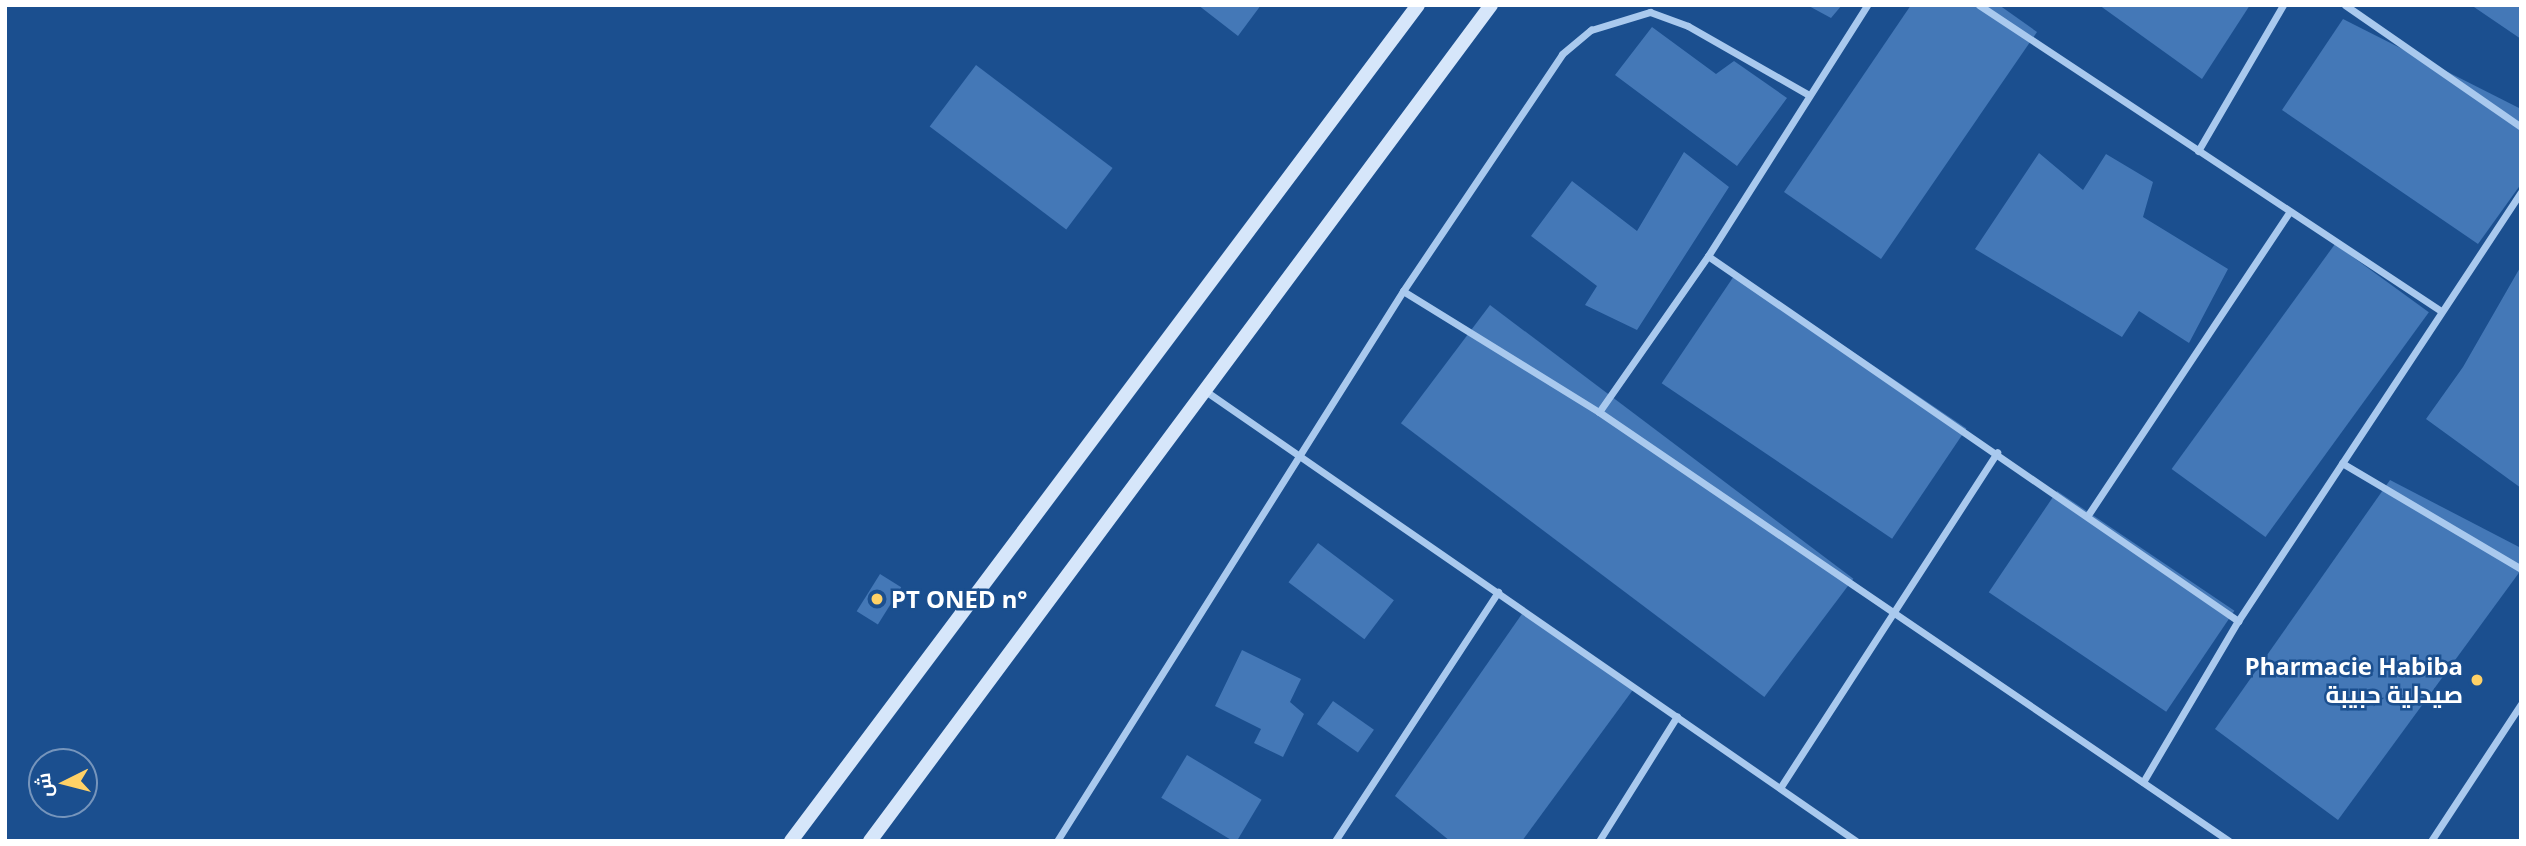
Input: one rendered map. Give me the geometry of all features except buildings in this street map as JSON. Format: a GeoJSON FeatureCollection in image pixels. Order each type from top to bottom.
{"type":"FeatureCollection","features":[{"type":"Feature","properties":{"kind":"main road"},"geometry":{"type":"LineString","coordinates":[[791,841],[1418,5]]}},
{"type":"Feature","properties":{"kind":"main road"},"geometry":{"type":"LineString","coordinates":[[870,841],[1491,5]]}},
{"type":"Feature","properties":{"kind":"street"},"geometry":{"type":"LineString","coordinates":[[1599,411],[1708,256],[1867,5]]}},
{"type":"Feature","properties":{"kind":"street"},"geometry":{"type":"LineString","coordinates":[[1979,5],[2441,311]]}},
{"type":"Feature","properties":{"kind":"street"},"geometry":{"type":"LineString","coordinates":[[2199,150],[2283,5]]}},
{"type":"Feature","properties":{"kind":"street"},"geometry":{"type":"LineString","coordinates":[[2345,5],[2521,127]]}},
{"type":"Feature","properties":{"kind":"street"},"geometry":{"type":"LineString","coordinates":[[1057,841],[1403,292],[1562,54],[1591,30],[1650,12],[1688,26],[1810,96]]}},
{"type":"Feature","properties":{"kind":"street"},"geometry":{"type":"LineString","coordinates":[[2143,782],[2238,621],[2521,192]]}},
{"type":"Feature","properties":{"kind":"street"},"geometry":{"type":"LineString","coordinates":[[2088,515],[2289,212]]}},
{"type":"Feature","properties":{"kind":"street"},"geometry":{"type":"LineString","coordinates":[[1708,256],[1997,452],[2238,621]]}},
{"type":"Feature","properties":{"kind":"street"},"geometry":{"type":"LineString","coordinates":[[1403,292],[1599,411],[2229,841]]}},
{"type":"Feature","properties":{"kind":"street"},"geometry":{"type":"LineString","coordinates":[[1204,390],[1301,454],[1856,841]]}},
{"type":"Feature","properties":{"kind":"street"},"geometry":{"type":"LineString","coordinates":[[1780,788],[1997,452]]}},
{"type":"Feature","properties":{"kind":"street"},"geometry":{"type":"LineString","coordinates":[[2342,463],[2521,569]]}},
{"type":"Feature","properties":{"kind":"street"},"geometry":{"type":"LineString","coordinates":[[1335,841],[1498,592]]}},
{"type":"Feature","properties":{"kind":"street"},"geometry":{"type":"LineString","coordinates":[[2431,841],[2521,704]]}},
{"type":"Feature","properties":{"kind":"street"},"geometry":{"type":"LineString","coordinates":[[1599,841],[1677,716]]}},
{"type":"Feature","properties":{"kind":"place","name":"PT ONED n°"},"geometry":{"type":"Point","coordinates":[877,599]}},
{"type":"Feature","properties":{"kind":"place","name":"Pharmacie Habiba صيدلية حبيبة"},"geometry":{"type":"Point","coordinates":[2477,680]}}]}
